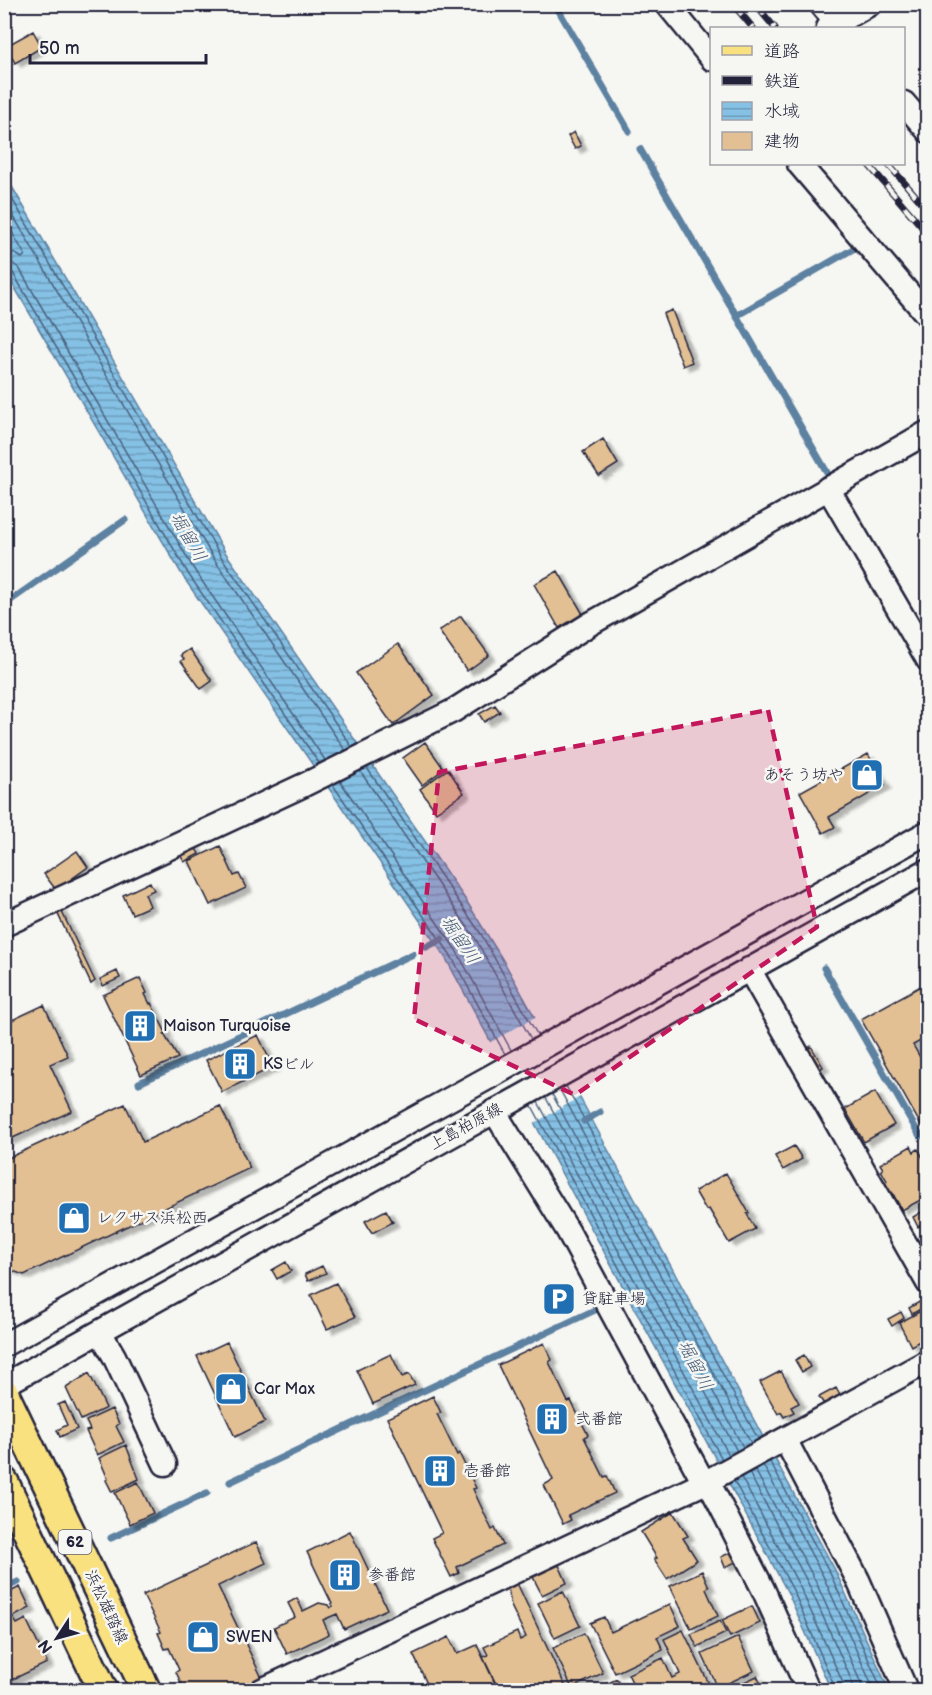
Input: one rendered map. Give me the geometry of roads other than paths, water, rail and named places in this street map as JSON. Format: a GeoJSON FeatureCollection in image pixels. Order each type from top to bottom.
{"type":"FeatureCollection","features":[{"type":"Feature","properties":{"kind":"main road","name":"浜松雄踏線"},"geometry":{"type":"LineString","coordinates":[[4,1393],[146,1690]]}},
{"type":"Feature","properties":{"kind":"main road","name":"62"},"geometry":{"type":"LineString","coordinates":[[4,1482],[103,1690]]}},
{"type":"Feature","properties":{"kind":"street"},"geometry":{"type":"LineString","coordinates":[[667,4],[710,58]]}},
{"type":"Feature","properties":{"kind":"street"},"geometry":{"type":"LineString","coordinates":[[821,4],[835,27],[870,4]]}},
{"type":"Feature","properties":{"kind":"street"},"geometry":{"type":"LineString","coordinates":[[905,105],[927,131]]}},
{"type":"Feature","properties":{"kind":"street"},"geometry":{"type":"LineString","coordinates":[[800,165],[927,316]]}},
{"type":"Feature","properties":{"kind":"street"},"geometry":{"type":"LineString","coordinates":[[4,925],[308,783],[453,711],[590,624],[927,432]]}},
{"type":"Feature","properties":{"kind":"street"},"geometry":{"type":"LineString","coordinates":[[828,489],[927,660]]}},
{"type":"Feature","properties":{"kind":"street","name":"上島柏原線"},"geometry":{"type":"LineString","coordinates":[[4,1345],[927,832]]}},
{"type":"Feature","properties":{"kind":"street","name":"上島柏原線"},"geometry":{"type":"LineString","coordinates":[[4,1385],[927,870]]}},
{"type":"Feature","properties":{"kind":"street"},"geometry":{"type":"LineString","coordinates":[[749,969],[927,1283]]}},
{"type":"Feature","properties":{"kind":"street"},"geometry":{"type":"LineString","coordinates":[[500,1108],[708,1480],[763,1588],[808,1690]]}},
{"type":"Feature","properties":{"kind":"street"},"geometry":{"type":"LineString","coordinates":[[100,1332],[114,1356],[165,1464]]}},
{"type":"Feature","properties":{"kind":"street"},"geometry":{"type":"LineString","coordinates":[[262,1690],[708,1480],[927,1361]]}},
{"type":"Feature","properties":{"kind":"street"},"geometry":{"type":"LineString","coordinates":[[782,1440],[858,1580],[906,1690]]}},
{"type":"Feature","properties":{"kind":"water","name":"堀留川"},"geometry":{"type":"Polygon","coordinates":[[[4,173],[225,552],[467,902],[504,962],[835,1570],[889,1690],[831,1690],[788,1593],[445,957],[184,578],[5,271],[4,173]]]}},
{"type":"Feature","properties":{"kind":"waterway"},"geometry":{"type":"LineString","coordinates":[[555,4],[629,131]]}},
{"type":"Feature","properties":{"kind":"waterway"},"geometry":{"type":"LineString","coordinates":[[640,149],[828,474]]}},
{"type":"Feature","properties":{"kind":"waterway"},"geometry":{"type":"LineString","coordinates":[[736,316],[860,245]]}},
{"type":"Feature","properties":{"kind":"waterway"},"geometry":{"type":"LineString","coordinates":[[4,605],[125,520]]}},
{"type":"Feature","properties":{"kind":"waterway","name":"堀留川"},"geometry":{"type":"LineString","coordinates":[[426,947],[442,939]]}},
{"type":"Feature","properties":{"kind":"waterway"},"geometry":{"type":"LineString","coordinates":[[139,1083],[413,954]]}},
{"type":"Feature","properties":{"kind":"waterway"},"geometry":{"type":"LineString","coordinates":[[824,968],[920,1136],[928,1131]]}},
{"type":"Feature","properties":{"kind":"waterway"},"geometry":{"type":"LineString","coordinates":[[584,1121],[600,1112]]}},
{"type":"Feature","properties":{"kind":"waterway"},"geometry":{"type":"LineString","coordinates":[[230,1482],[597,1309]]}},
{"type":"Feature","properties":{"kind":"waterway"},"geometry":{"type":"LineString","coordinates":[[111,1538],[207,1493]]}},
{"type":"Feature","properties":{"kind":"waterway"},"geometry":{"type":"LineString","coordinates":[[4,1588],[18,1582]]}},
{"type":"Feature","properties":{"kind":"railway"},"geometry":{"type":"LineString","coordinates":[[733,4],[752,27]]}},
{"type":"Feature","properties":{"kind":"railway"},"geometry":{"type":"LineString","coordinates":[[755,4],[774,27]]}},
{"type":"Feature","properties":{"kind":"railway"},"geometry":{"type":"LineString","coordinates":[[869,165],[928,234]]}},
{"type":"Feature","properties":{"kind":"railway"},"geometry":{"type":"LineString","coordinates":[[889,165],[928,210]]}},
{"type":"Feature","properties":{"kind":"place","name":"あそう坊や"},"geometry":{"type":"Point","coordinates":[867,775]}},
{"type":"Feature","properties":{"kind":"place","name":"Maison Turquoise"},"geometry":{"type":"Point","coordinates":[140,1026]}},
{"type":"Feature","properties":{"kind":"place","name":"KSビル"},"geometry":{"type":"Point","coordinates":[240,1064]}},
{"type":"Feature","properties":{"kind":"place","name":"レクサス浜松西"},"geometry":{"type":"Point","coordinates":[74,1218]}},
{"type":"Feature","properties":{"kind":"place","name":"貸駐車場"},"geometry":{"type":"Point","coordinates":[559,1299]}},
{"type":"Feature","properties":{"kind":"place","name":"Car Max"},"geometry":{"type":"Point","coordinates":[231,1389]}},
{"type":"Feature","properties":{"kind":"place","name":"弐番館"},"geometry":{"type":"Point","coordinates":[552,1419]}},
{"type":"Feature","properties":{"kind":"place","name":"壱番館"},"geometry":{"type":"Point","coordinates":[440,1471]}},
{"type":"Feature","properties":{"kind":"place","name":"参番館"},"geometry":{"type":"Point","coordinates":[345,1575]}},
{"type":"Feature","properties":{"kind":"place","name":"SWEN"},"geometry":{"type":"Point","coordinates":[203,1637]}}]}
